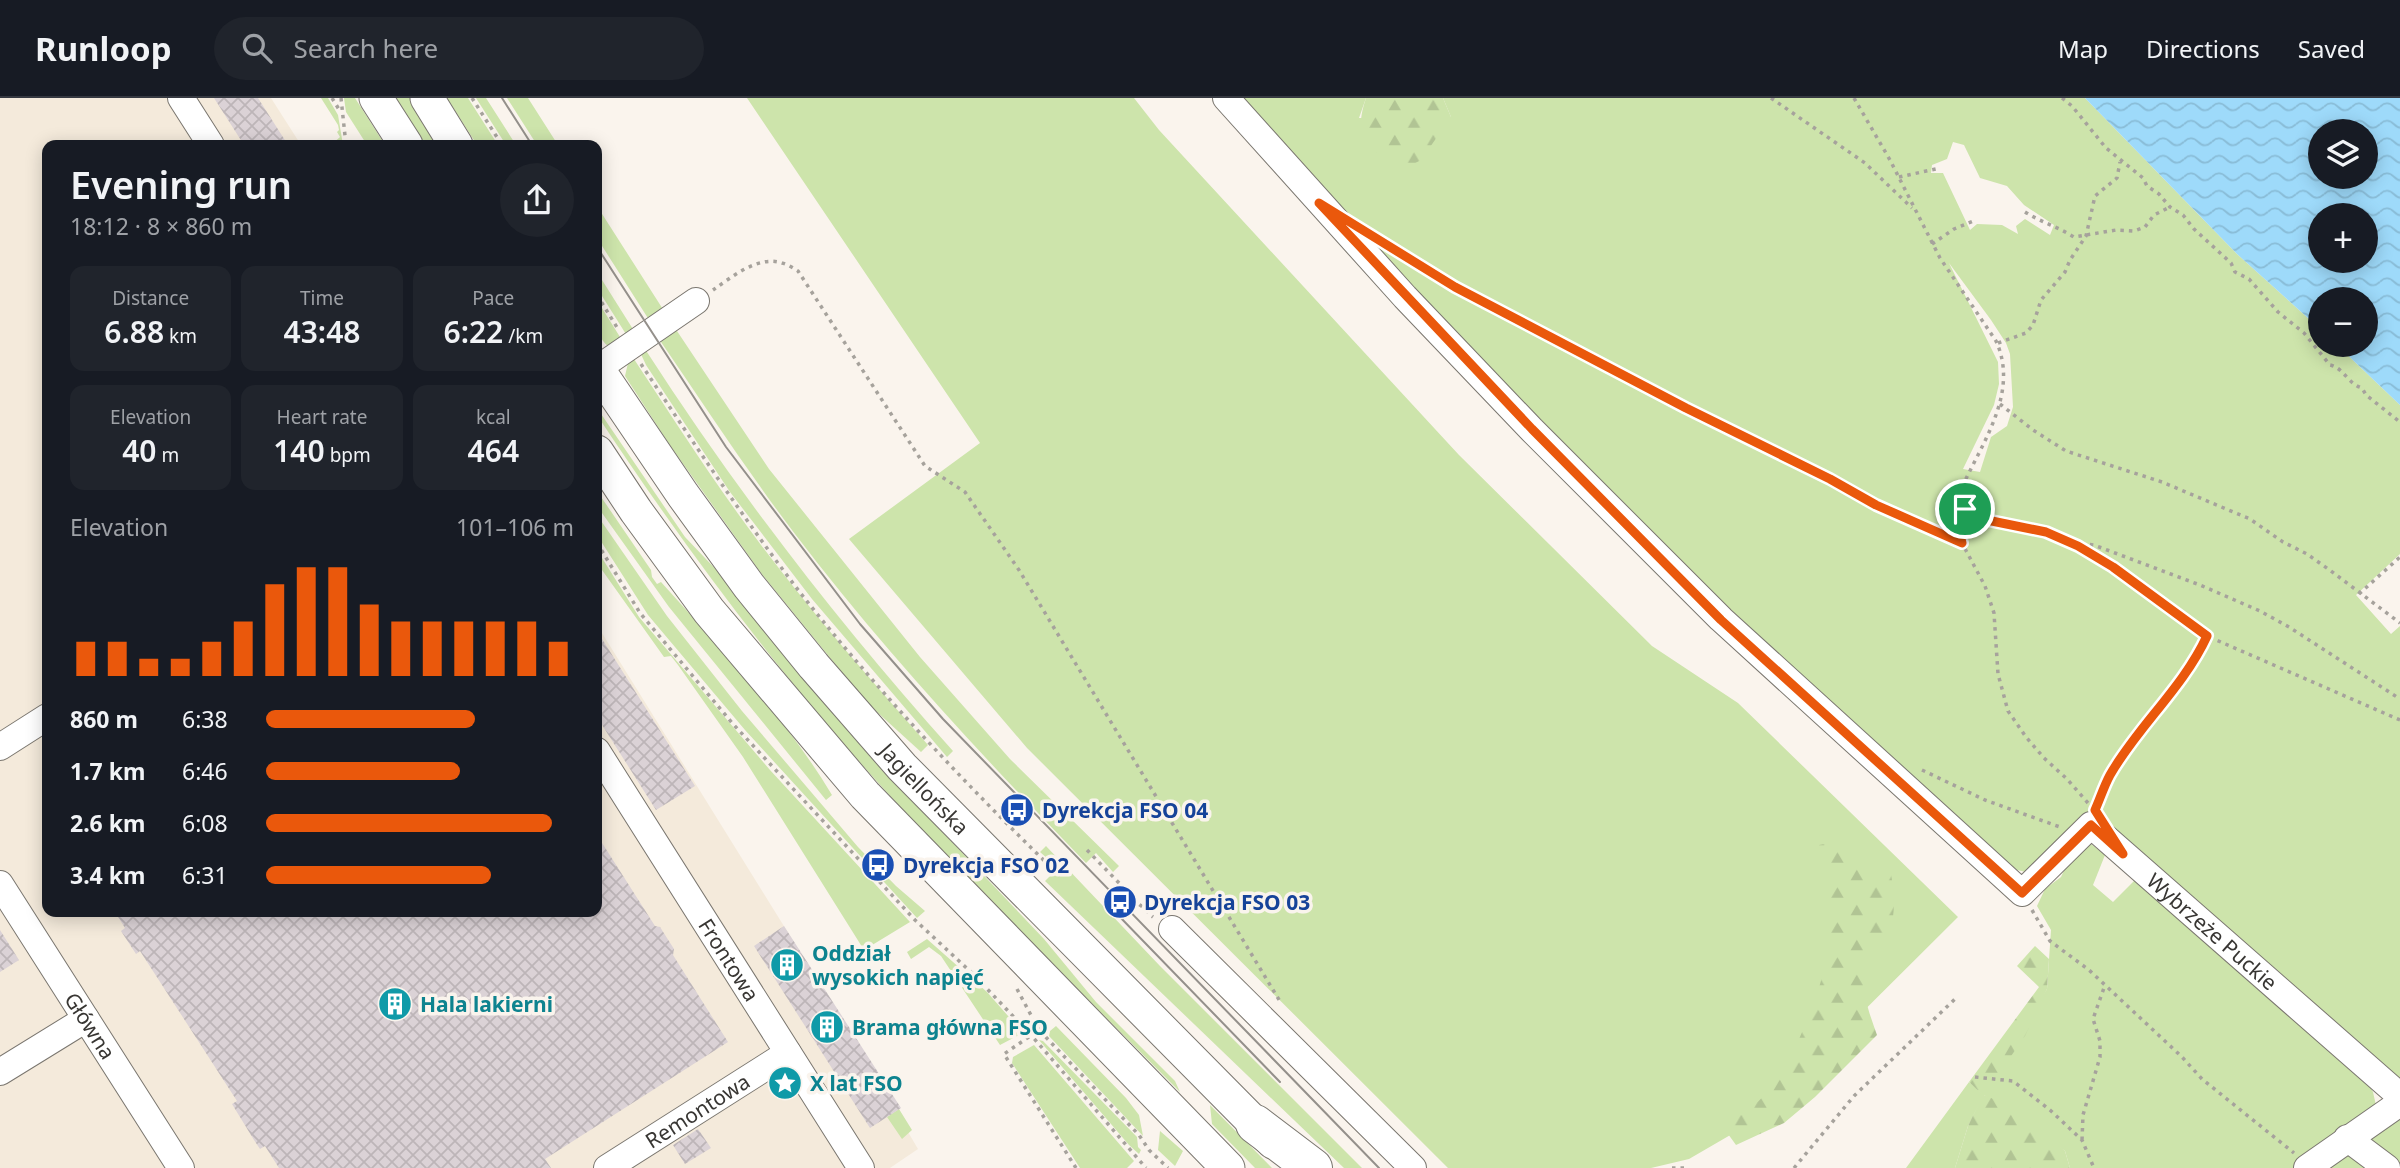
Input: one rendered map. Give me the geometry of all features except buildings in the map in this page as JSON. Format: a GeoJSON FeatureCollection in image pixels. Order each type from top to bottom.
{"type":"FeatureCollection","features":[{"type":"Feature","properties":{"kind":"highway"},"geometry":{"type":"LineString","coordinates":[[1255,1124],[1313,1168]]}},
{"type":"Feature","properties":{"kind":"main road"},"geometry":{"type":"LineString","coordinates":[[376,98],[403,140]]}},
{"type":"Feature","properties":{"kind":"main road"},"geometry":{"type":"LineString","coordinates":[[427,98],[453,140]]}},
{"type":"Feature","properties":{"kind":"main road","name":"Jagiellońska"},"geometry":{"type":"LineString","coordinates":[[602,376],[682,495],[749,586],[902,767],[1298,1168]]}},
{"type":"Feature","properties":{"kind":"main road"},"geometry":{"type":"LineString","coordinates":[[602,460],[709,611],[865,795],[1228,1168]]}},
{"type":"Feature","properties":{"kind":"lane"},"geometry":{"type":"LineString","coordinates":[[181,98],[208,140]]}},
{"type":"Feature","properties":{"kind":"lane"},"geometry":{"type":"LineString","coordinates":[[1226,98],[1405,297],[1721,620],[2022,893],[2082,834]]}},
{"type":"Feature","properties":{"kind":"lane"},"geometry":{"type":"LineString","coordinates":[[602,366],[696,301]]}},
{"type":"Feature","properties":{"kind":"lane"},"geometry":{"type":"LineString","coordinates":[[0,747],[42,720]]}},
{"type":"Feature","properties":{"kind":"lane","name":"Frontowa"},"geometry":{"type":"LineString","coordinates":[[602,759],[861,1168]]}},
{"type":"Feature","properties":{"kind":"lane","name":"Wybrzeże Puckie"},"geometry":{"type":"LineString","coordinates":[[2082,834],[2091,825],[2400,1096]]}},
{"type":"Feature","properties":{"kind":"lane","name":"Główna"},"geometry":{"type":"LineString","coordinates":[[0,884],[181,1168]]}},
{"type":"Feature","properties":{"kind":"lane"},"geometry":{"type":"LineString","coordinates":[[1172,929],[1413,1168]]}},
{"type":"Feature","properties":{"kind":"lane"},"geometry":{"type":"LineString","coordinates":[[0,1072],[86,1018]]}},
{"type":"Feature","properties":{"kind":"lane","name":"Remontowa"},"geometry":{"type":"LineString","coordinates":[[607,1168],[788,1054]]}},
{"type":"Feature","properties":{"kind":"lane"},"geometry":{"type":"LineString","coordinates":[[2309,1167],[2400,1103]]}},
{"type":"Feature","properties":{"kind":"lane"},"geometry":{"type":"LineString","coordinates":[[2347,1138],[2387,1168]]}},
{"type":"Feature","properties":{"kind":"path"},"geometry":{"type":"LineString","coordinates":[[332,98],[341,113]]}},
{"type":"Feature","properties":{"kind":"path"},"geometry":{"type":"LineString","coordinates":[[341,98],[345,140]]}},
{"type":"Feature","properties":{"kind":"path"},"geometry":{"type":"LineString","coordinates":[[472,98],[499,140]]}},
{"type":"Feature","properties":{"kind":"path"},"geometry":{"type":"LineString","coordinates":[[1771,98],[1865,163],[1916,211]]}},
{"type":"Feature","properties":{"kind":"path"},"geometry":{"type":"LineString","coordinates":[[1854,98],[1899,177],[1940,258],[1998,343],[2005,374],[2000,404],[1963,485],[1965,509],[1982,519],[2046,532],[2066,541],[2113,567],[2207,636],[2400,720]]}},
{"type":"Feature","properties":{"kind":"path"},"geometry":{"type":"LineString","coordinates":[[2062,98],[2072,106],[2106,148],[2143,177],[2147,186],[2159,194],[2170,207],[2183,215],[2194,229],[2231,263],[2235,272],[2249,279],[2278,312],[2304,333],[2330,365],[2337,366],[2354,386],[2362,388],[2366,395],[2400,422]]}},
{"type":"Feature","properties":{"kind":"path"},"geometry":{"type":"LineString","coordinates":[[1998,343],[2026,332],[2033,325],[2041,300],[2065,272],[2086,236],[2095,196],[2117,178],[2120,161]]}},
{"type":"Feature","properties":{"kind":"path"},"geometry":{"type":"LineString","coordinates":[[1899,177],[1940,168]]}},
{"type":"Feature","properties":{"kind":"path"},"geometry":{"type":"LineString","coordinates":[[2025,212],[2074,237],[2116,230],[2134,231],[2145,227],[2154,215],[2170,207]]}},
{"type":"Feature","properties":{"kind":"path"},"geometry":{"type":"LineString","coordinates":[[1932,244],[1954,229],[1976,220]]}},
{"type":"Feature","properties":{"kind":"path"},"geometry":{"type":"LineString","coordinates":[[1387,245],[1455,287],[1686,408],[1830,479],[1876,505],[1962,543]]}},
{"type":"Feature","properties":{"kind":"path"},"geometry":{"type":"LineString","coordinates":[[696,301],[752,266],[765,262],[781,262],[798,271],[925,466],[965,492],[1019,570],[1287,1013]]}},
{"type":"Feature","properties":{"kind":"path"},"geometry":{"type":"LineString","coordinates":[[602,303],[702,457],[803,595],[958,775],[1060,876]]}},
{"type":"Feature","properties":{"kind":"path"},"geometry":{"type":"LineString","coordinates":[[2000,404],[2066,451],[2162,482],[2250,519],[2283,542],[2307,554],[2400,623]]}},
{"type":"Feature","properties":{"kind":"path"},"geometry":{"type":"LineString","coordinates":[[1965,509],[1957,522],[1962,543],[1985,586],[1994,613],[1998,674],[2008,710],[2044,758],[2095,810],[2109,777],[2171,695],[2207,636]]}},
{"type":"Feature","properties":{"kind":"path"},"geometry":{"type":"LineString","coordinates":[[2066,541],[2094,545],[2260,611],[2400,699]]}},
{"type":"Feature","properties":{"kind":"path"},"geometry":{"type":"LineString","coordinates":[[602,551],[640,613],[733,724],[915,920],[974,974],[1031,1035],[1146,1168]]}},
{"type":"Feature","properties":{"kind":"path"},"geometry":{"type":"LineString","coordinates":[[2360,594],[2400,557]]}},
{"type":"Feature","properties":{"kind":"path"},"geometry":{"type":"LineString","coordinates":[[1914,765],[1985,800],[2082,834]]}},
{"type":"Feature","properties":{"kind":"path"},"geometry":{"type":"LineString","coordinates":[[1087,850],[1121,885],[1121,890],[1132,902],[1139,904],[1162,927],[1172,929]]}},
{"type":"Feature","properties":{"kind":"path"},"geometry":{"type":"LineString","coordinates":[[2022,893],[2050,941],[2090,970],[2202,1079],[2309,1167]]}},
{"type":"Feature","properties":{"kind":"path"},"geometry":{"type":"LineString","coordinates":[[1015,985],[1039,1030],[1168,1168]]}},
{"type":"Feature","properties":{"kind":"path"},"geometry":{"type":"LineString","coordinates":[[2082,1140],[2083,1115],[2099,1057],[2100,1041],[2094,1019],[2105,985]]}},
{"type":"Feature","properties":{"kind":"path"},"geometry":{"type":"LineString","coordinates":[[1794,1168],[1854,1096],[1955,999]]}},
{"type":"Feature","properties":{"kind":"path"},"geometry":{"type":"LineString","coordinates":[[1039,1030],[1003,1054],[1076,1168]]}},
{"type":"Feature","properties":{"kind":"path"},"geometry":{"type":"LineString","coordinates":[[1975,1077],[2013,1081],[2082,1140],[2094,1168]]}},
{"type":"Feature","properties":{"kind":"path"},"geometry":{"type":"LineString","coordinates":[[1672,1168],[1685,1168]]}},
{"type":"Feature","properties":{"kind":"shaded area"},"geometry":{"type":"Polygon","coordinates":[[[0,98],[271,98],[298,140],[42,140],[42,917],[602,917],[602,633],[841,1018],[918,1149],[890,1168],[0,1168],[0,98]]]}},
{"type":"Feature","properties":{"kind":"green space"},"geometry":{"type":"Polygon","coordinates":[[[321,98],[328,98],[338,115],[342,140],[337,140],[340,137],[337,132],[338,125],[321,98]]]}},
{"type":"Feature","properties":{"kind":"green space"},"geometry":{"type":"Polygon","coordinates":[[[344,98],[355,98],[382,140],[364,140],[346,112],[344,98]]]}},
{"type":"Feature","properties":{"kind":"green space"},"geometry":{"type":"Polygon","coordinates":[[[395,98],[410,98],[435,140],[423,140],[395,98]]]}},
{"type":"Feature","properties":{"kind":"green space"},"geometry":{"type":"Polygon","coordinates":[[[447,98],[468,98],[495,140],[474,140],[447,98]]]}},
{"type":"Feature","properties":{"kind":"green space"},"geometry":{"type":"Polygon","coordinates":[[[476,98],[486,98],[513,140],[503,140],[476,98]]]}},
{"type":"Feature","properties":{"kind":"green space"},"geometry":{"type":"Polygon","coordinates":[[[507,98],[528,98],[555,140],[534,140],[507,98]]]}},
{"type":"Feature","properties":{"kind":"green space"},"geometry":{"type":"Polygon","coordinates":[[[747,98],[1134,98],[1159,130],[1459,455],[1652,646],[1738,703],[1958,917],[1751,1123],[1689,1159],[1651,1168],[1448,1168],[1027,748],[849,539],[980,443],[747,98]]]}},
{"type":"Feature","properties":{"kind":"green space"},"geometry":{"type":"Polygon","coordinates":[[[1235,98],[1366,98],[1359,118],[1451,117],[1443,98],[2085,98],[2237,254],[2308,318],[2308,357],[2350,357],[2400,405],[2400,554],[2356,595],[2391,634],[2400,626],[2400,1079],[2090,814],[2026,872],[2004,867],[1724,610],[1412,293],[1235,98]],[[1953,142],[1947,159],[1932,165],[1931,173],[1943,173],[1970,230],[1977,224],[2002,225],[2018,234],[2016,226],[2025,219],[2050,235],[2054,225],[2024,205],[2007,186],[1980,178],[1964,145],[1953,142]],[[1949,263],[1998,362],[1999,384],[1994,405],[1963,469],[1980,472],[1991,437],[2007,426],[2013,407],[2010,354],[1991,320],[1949,263]]]}},
{"type":"Feature","properties":{"kind":"green space"},"geometry":{"type":"Polygon","coordinates":[[[1366,98],[1443,98],[1451,117],[1421,160],[1402,170],[1366,142],[1361,124],[1366,98]]]}},
{"type":"Feature","properties":{"kind":"green space"},"geometry":{"type":"Polygon","coordinates":[[[602,214],[666,314],[651,323],[602,246],[602,214]]]}},
{"type":"Feature","properties":{"kind":"green space"},"geometry":{"type":"Polygon","coordinates":[[[602,280],[636,334],[629,339],[602,296],[602,280]]]}},
{"type":"Feature","properties":{"kind":"green space"},"geometry":{"type":"Polygon","coordinates":[[[602,308],[623,343],[609,347],[604,342],[602,308]]]}},
{"type":"Feature","properties":{"kind":"green space"},"geometry":{"type":"Polygon","coordinates":[[[675,328],[769,469],[920,657],[1010,759],[1119,866],[1113,872],[1096,853],[1086,863],[1048,824],[936,703],[829,577],[760,486],[659,339],[675,328]]]}},
{"type":"Feature","properties":{"kind":"green space"},"geometry":{"type":"Polygon","coordinates":[[[645,349],[716,454],[791,556],[870,655],[953,751],[947,757],[812,599],[730,492],[646,365],[640,352],[645,349]]]}},
{"type":"Feature","properties":{"kind":"green space"},"geometry":{"type":"Polygon","coordinates":[[[632,356],[761,545],[821,621],[928,745],[921,752],[866,702],[761,573],[669,444],[625,376],[632,356]]]}},
{"type":"Feature","properties":{"kind":"green space"},"geometry":{"type":"Polygon","coordinates":[[[602,415],[685,537],[725,579],[877,763],[1044,939],[1096,1002],[1175,1081],[1180,1092],[954,864],[866,770],[735,610],[650,494],[602,422],[602,415]]]}},
{"type":"Feature","properties":{"kind":"green space"},"geometry":{"type":"Polygon","coordinates":[[[602,498],[651,570],[657,584],[661,582],[752,685],[794,738],[832,795],[826,800],[669,607],[602,513],[602,498]]]}},
{"type":"Feature","properties":{"kind":"green space"},"geometry":{"type":"Polygon","coordinates":[[[602,522],[667,616],[742,711],[858,847],[925,911],[917,918],[745,730],[648,615],[602,543],[602,522]]]}},
{"type":"Feature","properties":{"kind":"green space"},"geometry":{"type":"Polygon","coordinates":[[[602,558],[639,617],[770,770],[910,922],[864,950],[743,757],[671,656],[664,657],[602,570],[602,558]]]}},
{"type":"Feature","properties":{"kind":"green space"},"geometry":{"type":"Polygon","coordinates":[[[1836,842],[1856,862],[1891,874],[1894,897],[1890,928],[1868,957],[1864,979],[1866,998],[1877,1035],[1815,1097],[1784,1123],[1736,1145],[1723,1127],[1751,1107],[1776,1082],[1801,1035],[1817,993],[1828,955],[1831,929],[1828,893],[1819,845],[1836,842]]]}},
{"type":"Feature","properties":{"kind":"green space"},"geometry":{"type":"Polygon","coordinates":[[[2091,844],[2105,855],[2093,885],[2113,902],[2137,878],[2365,1077],[2373,1092],[2377,1110],[2295,1168],[2070,1168],[2065,1151],[1984,1095],[1968,1126],[1955,1168],[1906,1168],[1969,1082],[1983,1094],[2047,989],[2051,930],[2037,906],[2045,889],[2061,877],[2073,851],[2091,844]]]}},
{"type":"Feature","properties":{"kind":"green space"},"geometry":{"type":"Polygon","coordinates":[[[1046,846],[1160,966],[1362,1168],[1344,1168],[1045,881],[1058,868],[1040,852],[1046,846]]]}},
{"type":"Feature","properties":{"kind":"green space"},"geometry":{"type":"Polygon","coordinates":[[[927,939],[987,992],[1023,1033],[1000,1045],[941,956],[929,947],[911,959],[907,952],[927,939]]]}},
{"type":"Feature","properties":{"kind":"green space"},"geometry":{"type":"Polygon","coordinates":[[[2035,946],[2049,959],[2047,989],[2025,1036],[1984,1095],[2016,1108],[2065,1151],[2070,1168],[1955,1168],[1968,1126],[1983,1095],[1969,1082],[2039,987],[2017,966],[2035,946]]]}},
{"type":"Feature","properties":{"kind":"green space"},"geometry":{"type":"Polygon","coordinates":[[[1056,1026],[1126,1098],[1139,1115],[1143,1136],[1049,1036],[1056,1026]]]}},
{"type":"Feature","properties":{"kind":"green space"},"geometry":{"type":"Polygon","coordinates":[[[1039,1040],[1043,1041],[1137,1137],[1141,1150],[1139,1154],[1129,1145],[1039,1040]]]}},
{"type":"Feature","properties":{"kind":"green space"},"geometry":{"type":"Polygon","coordinates":[[[1034,1045],[1134,1161],[1127,1168],[1080,1168],[1012,1063],[1013,1057],[1034,1045]]]}},
{"type":"Feature","properties":{"kind":"green space"},"geometry":{"type":"Polygon","coordinates":[[[1210,1105],[1272,1168],[1255,1168],[1212,1124],[1210,1105]]]}},
{"type":"Feature","properties":{"kind":"green space"},"geometry":{"type":"Polygon","coordinates":[[[899,1109],[912,1130],[902,1139],[887,1117],[899,1109]]]}},
{"type":"Feature","properties":{"kind":"green space"},"geometry":{"type":"Polygon","coordinates":[[[2400,1110],[2400,1168],[2366,1142],[2400,1110]]]}},
{"type":"Feature","properties":{"kind":"green space"},"geometry":{"type":"Polygon","coordinates":[[[1160,1131],[1183,1151],[1175,1166],[1158,1150],[1160,1131]]]}},
{"type":"Feature","properties":{"kind":"green space"},"geometry":{"type":"Polygon","coordinates":[[[2342,1156],[2353,1156],[2370,1168],[2325,1168],[2342,1156]]]}},
{"type":"Feature","properties":{"kind":"water"},"geometry":{"type":"Polygon","coordinates":[[[2085,98],[2400,98],[2400,405],[2350,357],[2378,357],[2378,287],[2308,287],[2308,318],[2237,254],[2085,98]]]}},
{"type":"Feature","properties":{"kind":"tram line"},"geometry":{"type":"LineString","coordinates":[[502,98],[529,140]]}},
{"type":"Feature","properties":{"kind":"tram line"},"geometry":{"type":"LineString","coordinates":[[602,255],[726,447],[860,624],[943,719],[1379,1168]]}},
{"type":"Feature","properties":{"kind":"tram line"},"geometry":{"type":"LineString","coordinates":[[1117,914],[1280,1082]]}},
{"type":"Feature","properties":{"kind":"place","name":"Dyrekcja FSO 04"},"geometry":{"type":"Point","coordinates":[1017,810]}},
{"type":"Feature","properties":{"kind":"place","name":"Dyrekcja FSO 02"},"geometry":{"type":"Point","coordinates":[878,865]}},
{"type":"Feature","properties":{"kind":"place","name":"Dyrekcja FSO 03"},"geometry":{"type":"Point","coordinates":[1120,902]}},
{"type":"Feature","properties":{"kind":"place","name":"Oddział wysokich napięć"},"geometry":{"type":"Point","coordinates":[787,965]}},
{"type":"Feature","properties":{"kind":"place","name":"Hala lakierni"},"geometry":{"type":"Point","coordinates":[395,1004]}},
{"type":"Feature","properties":{"kind":"place","name":"Brama główna FSO"},"geometry":{"type":"Point","coordinates":[827,1027]}},
{"type":"Feature","properties":{"kind":"place","name":"X lat FSO"},"geometry":{"type":"Point","coordinates":[785,1083]}},
{"type":"Feature","properties":{"kind":"route"},"geometry":{"type":"LineString","coordinates":[[1319,203],[1455,287],[1913,523],[1962,543],[1957,522],[1965,509],[1982,519],[2046,532],[2078,546],[2113,567],[2207,636],[2171,695],[2109,777],[2095,810],[2123,854],[2091,825],[2022,893],[1721,620],[1532,429],[1319,203]]}}]}
